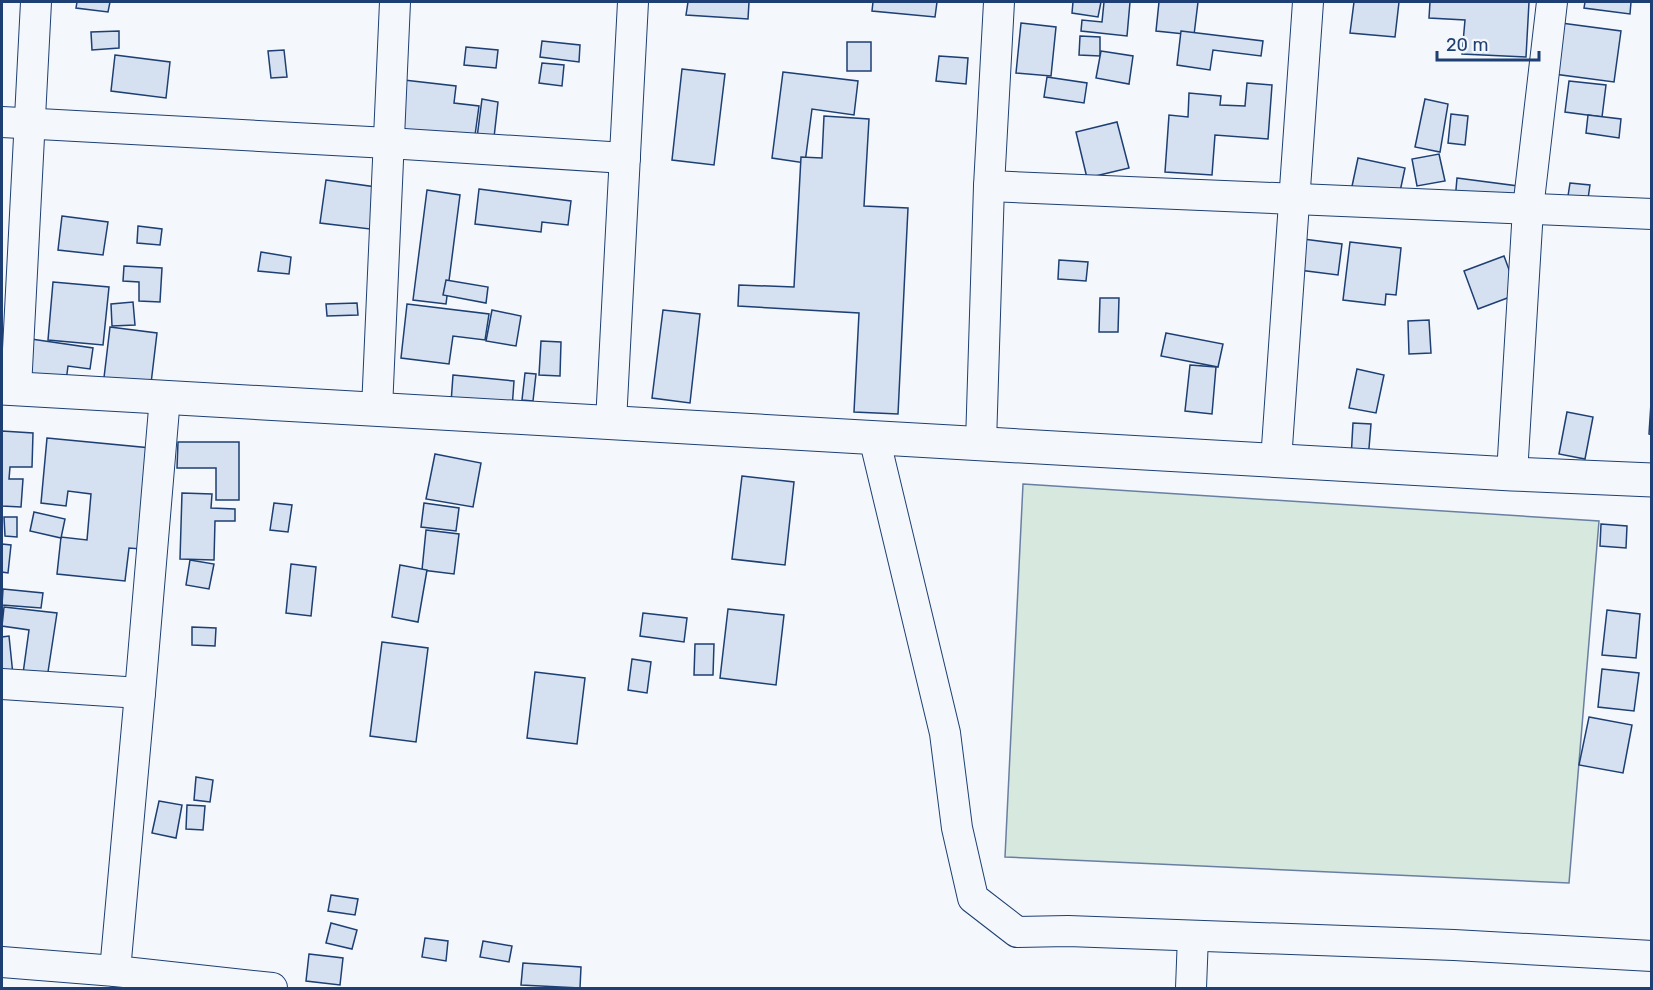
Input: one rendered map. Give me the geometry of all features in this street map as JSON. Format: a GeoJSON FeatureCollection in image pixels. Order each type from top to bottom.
{"type":"FeatureCollection","features":[{"type":"Feature","properties":{"kind":"street"},"geometry":{"type":"LineString","coordinates":[[36,2],[16,123],[9,388],[1276,461],[1652,480]]}},
{"type":"Feature","properties":{"kind":"street"},"geometry":{"type":"LineString","coordinates":[[376,409],[395,2]]}},
{"type":"Feature","properties":{"kind":"street"},"geometry":{"type":"LineString","coordinates":[[611,422],[633,2]]}},
{"type":"Feature","properties":{"kind":"street"},"geometry":{"type":"LineString","coordinates":[[981,443],[989,186],[999,2]]}},
{"type":"Feature","properties":{"kind":"street"},"geometry":{"type":"LineString","coordinates":[[1276,461],[1308,2]]}},
{"type":"Feature","properties":{"kind":"street"},"geometry":{"type":"LineString","coordinates":[[1512,474],[1528,209],[1552,2]]}},
{"type":"Feature","properties":{"kind":"street"},"geometry":{"type":"LineString","coordinates":[[16,123],[625,158]]}},
{"type":"Feature","properties":{"kind":"street"},"geometry":{"type":"LineString","coordinates":[[989,186],[1652,214]]}},
{"type":"Feature","properties":{"kind":"street"},"geometry":{"type":"LineString","coordinates":[[115,971],[165,397]]}},
{"type":"Feature","properties":{"kind":"street"},"geometry":{"type":"LineString","coordinates":[[874,437],[945,733],[957,828],[973,898],[1017,932],[1454,945],[1652,956]]}},
{"type":"Feature","properties":{"kind":"street"},"geometry":{"type":"LineString","coordinates":[[2,684],[140,693]]}},
{"type":"Feature","properties":{"kind":"street"},"geometry":{"type":"LineString","coordinates":[[1191,988],[1192,936]]}},
{"type":"Feature","properties":{"kind":"street"},"geometry":{"type":"LineString","coordinates":[[2,962],[115,971],[272,988]]}},
{"type":"Feature","properties":{"kind":"shaded area"},"geometry":{"type":"Polygon","coordinates":[[[1023,484],[1599,521],[1569,883],[1005,857],[1023,484]]]}},
{"type":"Feature","properties":{"kind":"building"},"geometry":{"type":"Polygon","coordinates":[[[77,2],[110,2],[108,12],[76,8],[77,2]]]}},
{"type":"Feature","properties":{"kind":"building"},"geometry":{"type":"Polygon","coordinates":[[[688,2],[749,2],[748,19],[686,15],[688,2]]]}},
{"type":"Feature","properties":{"kind":"building"},"geometry":{"type":"Polygon","coordinates":[[[873,2],[937,2],[935,17],[872,11],[873,2]]]}},
{"type":"Feature","properties":{"kind":"building"},"geometry":{"type":"Polygon","coordinates":[[[1073,2],[1101,2],[1098,17],[1072,13],[1073,2]]]}},
{"type":"Feature","properties":{"kind":"building"},"geometry":{"type":"Polygon","coordinates":[[[1104,2],[1130,2],[1127,36],[1081,31],[1082,20],[1102,22],[1104,2]]]}},
{"type":"Feature","properties":{"kind":"building"},"geometry":{"type":"Polygon","coordinates":[[[1159,2],[1198,2],[1194,35],[1156,31],[1159,2]]]}},
{"type":"Feature","properties":{"kind":"building"},"geometry":{"type":"Polygon","coordinates":[[[1354,2],[1399,2],[1395,37],[1350,33],[1354,2]]]}},
{"type":"Feature","properties":{"kind":"building"},"geometry":{"type":"Polygon","coordinates":[[[1430,2],[1529,2],[1526,57],[1462,54],[1465,20],[1429,18],[1430,2]]]}},
{"type":"Feature","properties":{"kind":"building"},"geometry":{"type":"Polygon","coordinates":[[[1585,2],[1631,2],[1630,14],[1584,8],[1585,2]]]}},
{"type":"Feature","properties":{"kind":"building"},"geometry":{"type":"Polygon","coordinates":[[[1021,23],[1056,27],[1051,76],[1016,73],[1021,23]]]}},
{"type":"Feature","properties":{"kind":"building"},"geometry":{"type":"Polygon","coordinates":[[[1561,23],[1621,31],[1614,82],[1554,74],[1561,23]]]}},
{"type":"Feature","properties":{"kind":"building"},"geometry":{"type":"Polygon","coordinates":[[[119,31],[119,48],[92,50],[91,32],[119,31]]]}},
{"type":"Feature","properties":{"kind":"building"},"geometry":{"type":"Polygon","coordinates":[[[1181,31],[1263,41],[1261,56],[1213,50],[1210,70],[1177,65],[1181,31]]]}},
{"type":"Feature","properties":{"kind":"building"},"geometry":{"type":"Polygon","coordinates":[[[1080,36],[1100,37],[1100,56],[1079,55],[1080,36]]]}},
{"type":"Feature","properties":{"kind":"building"},"geometry":{"type":"Polygon","coordinates":[[[542,41],[580,45],[579,62],[540,57],[542,41]]]}},
{"type":"Feature","properties":{"kind":"building"},"geometry":{"type":"Polygon","coordinates":[[[847,42],[871,42],[871,71],[847,71],[847,42]]]}},
{"type":"Feature","properties":{"kind":"building"},"geometry":{"type":"Polygon","coordinates":[[[466,47],[498,50],[496,68],[464,65],[466,47]]]}},
{"type":"Feature","properties":{"kind":"building"},"geometry":{"type":"Polygon","coordinates":[[[284,50],[287,77],[271,78],[268,51],[284,50]]]}},
{"type":"Feature","properties":{"kind":"building"},"geometry":{"type":"Polygon","coordinates":[[[1101,51],[1133,56],[1129,84],[1096,78],[1101,51]]]}},
{"type":"Feature","properties":{"kind":"building"},"geometry":{"type":"Polygon","coordinates":[[[115,55],[170,62],[166,98],[111,91],[115,55]]]}},
{"type":"Feature","properties":{"kind":"building"},"geometry":{"type":"Polygon","coordinates":[[[939,56],[968,58],[966,84],[936,81],[939,56]]]}},
{"type":"Feature","properties":{"kind":"building"},"geometry":{"type":"Polygon","coordinates":[[[542,63],[564,65],[562,86],[539,83],[542,63]]]}},
{"type":"Feature","properties":{"kind":"building"},"geometry":{"type":"Polygon","coordinates":[[[682,69],[725,74],[714,165],[672,160],[682,69]]]}},
{"type":"Feature","properties":{"kind":"building"},"geometry":{"type":"Polygon","coordinates":[[[783,72],[858,81],[854,115],[812,109],[805,163],[772,158],[783,72]]]}},
{"type":"Feature","properties":{"kind":"building"},"geometry":{"type":"Polygon","coordinates":[[[1047,77],[1087,83],[1084,103],[1044,97],[1047,77]]]}},
{"type":"Feature","properties":{"kind":"building"},"geometry":{"type":"Polygon","coordinates":[[[404,80],[456,86],[454,103],[479,106],[472,157],[396,148],[404,80]]]}},
{"type":"Feature","properties":{"kind":"building"},"geometry":{"type":"Polygon","coordinates":[[[1569,81],[1606,85],[1602,117],[1565,112],[1569,81]]]}},
{"type":"Feature","properties":{"kind":"building"},"geometry":{"type":"Polygon","coordinates":[[[1247,83],[1272,85],[1268,139],[1215,135],[1212,175],[1165,172],[1169,115],[1188,117],[1189,93],[1221,96],[1220,105],[1245,106],[1247,83]]]}},
{"type":"Feature","properties":{"kind":"building"},"geometry":{"type":"Polygon","coordinates":[[[482,99],[498,102],[492,155],[475,153],[482,99]]]}},
{"type":"Feature","properties":{"kind":"building"},"geometry":{"type":"Polygon","coordinates":[[[1425,99],[1448,104],[1440,152],[1415,147],[1425,99]]]}},
{"type":"Feature","properties":{"kind":"building"},"geometry":{"type":"Polygon","coordinates":[[[1451,114],[1468,116],[1465,145],[1448,143],[1451,114]]]}},
{"type":"Feature","properties":{"kind":"building"},"geometry":{"type":"Polygon","coordinates":[[[1588,115],[1621,119],[1619,138],[1586,133],[1588,115]]]}},
{"type":"Feature","properties":{"kind":"building"},"geometry":{"type":"Polygon","coordinates":[[[824,116],[869,119],[864,206],[908,208],[898,414],[854,412],[859,313],[738,306],[739,285],[794,287],[801,157],[822,158],[824,116]]]}},
{"type":"Feature","properties":{"kind":"building"},"geometry":{"type":"Polygon","coordinates":[[[1117,122],[1129,168],[1087,178],[1076,132],[1117,122]]]}},
{"type":"Feature","properties":{"kind":"building"},"geometry":{"type":"Polygon","coordinates":[[[1439,154],[1445,181],[1417,186],[1412,159],[1439,154]]]}},
{"type":"Feature","properties":{"kind":"building"},"geometry":{"type":"Polygon","coordinates":[[[1358,158],[1405,168],[1398,201],[1351,191],[1358,158]]]}},
{"type":"Feature","properties":{"kind":"building"},"geometry":{"type":"Polygon","coordinates":[[[1457,178],[1518,186],[1515,208],[1455,201],[1457,178]]]}},
{"type":"Feature","properties":{"kind":"building"},"geometry":{"type":"Polygon","coordinates":[[[326,180],[376,187],[370,229],[320,223],[326,180]]]}},
{"type":"Feature","properties":{"kind":"building"},"geometry":{"type":"Polygon","coordinates":[[[1570,183],[1590,185],[1586,212],[1566,209],[1570,183]]]}},
{"type":"Feature","properties":{"kind":"building"},"geometry":{"type":"Polygon","coordinates":[[[479,189],[571,201],[568,225],[542,222],[541,232],[475,224],[479,189]]]}},
{"type":"Feature","properties":{"kind":"building"},"geometry":{"type":"Polygon","coordinates":[[[427,190],[460,195],[446,304],[413,300],[427,190]]]}},
{"type":"Feature","properties":{"kind":"building"},"geometry":{"type":"Polygon","coordinates":[[[62,216],[108,222],[103,255],[58,250],[62,216]]]}},
{"type":"Feature","properties":{"kind":"building"},"geometry":{"type":"Polygon","coordinates":[[[138,226],[162,229],[160,245],[137,243],[138,226]]]}},
{"type":"Feature","properties":{"kind":"building"},"geometry":{"type":"Polygon","coordinates":[[[1303,239],[1342,244],[1338,275],[1299,270],[1303,239]]]}},
{"type":"Feature","properties":{"kind":"building"},"geometry":{"type":"Polygon","coordinates":[[[1350,242],[1401,248],[1396,295],[1386,294],[1385,305],[1343,300],[1350,242]]]}},
{"type":"Feature","properties":{"kind":"building"},"geometry":{"type":"Polygon","coordinates":[[[261,252],[291,257],[289,274],[258,271],[261,252]]]}},
{"type":"Feature","properties":{"kind":"building"},"geometry":{"type":"Polygon","coordinates":[[[1504,256],[1518,294],[1478,309],[1464,271],[1504,256]]]}},
{"type":"Feature","properties":{"kind":"building"},"geometry":{"type":"Polygon","coordinates":[[[1059,260],[1088,262],[1086,281],[1058,279],[1059,260]]]}},
{"type":"Feature","properties":{"kind":"building"},"geometry":{"type":"Polygon","coordinates":[[[124,266],[162,268],[160,302],[139,301],[139,282],[123,281],[124,266]]]}},
{"type":"Feature","properties":{"kind":"building"},"geometry":{"type":"Polygon","coordinates":[[[446,280],[488,287],[486,303],[443,295],[446,280]]]}},
{"type":"Feature","properties":{"kind":"building"},"geometry":{"type":"Polygon","coordinates":[[[53,282],[109,287],[103,345],[48,340],[53,282]]]}},
{"type":"Feature","properties":{"kind":"building"},"geometry":{"type":"Polygon","coordinates":[[[1100,298],[1119,298],[1118,332],[1099,332],[1100,298]]]}},
{"type":"Feature","properties":{"kind":"building"},"geometry":{"type":"Polygon","coordinates":[[[133,302],[135,325],[112,326],[111,304],[133,302]]]}},
{"type":"Feature","properties":{"kind":"building"},"geometry":{"type":"Polygon","coordinates":[[[357,303],[358,315],[327,316],[326,304],[357,303]]]}},
{"type":"Feature","properties":{"kind":"building"},"geometry":{"type":"Polygon","coordinates":[[[407,304],[489,314],[485,340],[453,336],[449,364],[401,358],[407,304]]]}},
{"type":"Feature","properties":{"kind":"building"},"geometry":{"type":"Polygon","coordinates":[[[492,310],[521,316],[516,346],[486,341],[492,310]]]}},
{"type":"Feature","properties":{"kind":"building"},"geometry":{"type":"Polygon","coordinates":[[[663,310],[700,314],[690,403],[652,398],[663,310]]]}},
{"type":"Feature","properties":{"kind":"building"},"geometry":{"type":"Polygon","coordinates":[[[1429,320],[1431,353],[1409,354],[1408,321],[1429,320]]]}},
{"type":"Feature","properties":{"kind":"building"},"geometry":{"type":"Polygon","coordinates":[[[110,327],[157,333],[150,392],[103,386],[110,327]]]}},
{"type":"Feature","properties":{"kind":"building"},"geometry":{"type":"Polygon","coordinates":[[[1166,333],[1223,344],[1218,367],[1161,356],[1166,333]]]}},
{"type":"Feature","properties":{"kind":"building"},"geometry":{"type":"Polygon","coordinates":[[[31,339],[93,348],[90,369],[68,366],[65,389],[24,383],[31,339]]]}},
{"type":"Feature","properties":{"kind":"building"},"geometry":{"type":"Polygon","coordinates":[[[541,341],[561,342],[560,376],[539,375],[541,341]]]}},
{"type":"Feature","properties":{"kind":"building"},"geometry":{"type":"Polygon","coordinates":[[[1190,365],[1216,367],[1212,414],[1185,411],[1190,365]]]}},
{"type":"Feature","properties":{"kind":"building"},"geometry":{"type":"Polygon","coordinates":[[[1357,369],[1384,375],[1376,413],[1349,408],[1357,369]]]}},
{"type":"Feature","properties":{"kind":"building"},"geometry":{"type":"Polygon","coordinates":[[[525,373],[536,374],[533,401],[522,400],[525,373]]]}},
{"type":"Feature","properties":{"kind":"building"},"geometry":{"type":"Polygon","coordinates":[[[453,375],[514,381],[512,409],[451,403],[453,375]]]}},
{"type":"Feature","properties":{"kind":"building"},"geometry":{"type":"Polygon","coordinates":[[[1652,404],[1652,435],[1649,434],[1652,404]]]}},
{"type":"Feature","properties":{"kind":"building"},"geometry":{"type":"Polygon","coordinates":[[[1567,412],[1593,417],[1585,459],[1559,454],[1567,412]]]}},
{"type":"Feature","properties":{"kind":"building"},"geometry":{"type":"Polygon","coordinates":[[[1353,423],[1371,424],[1368,460],[1351,459],[1353,423]]]}},
{"type":"Feature","properties":{"kind":"building"},"geometry":{"type":"Polygon","coordinates":[[[2,431],[33,433],[32,467],[10,467],[9,479],[23,479],[21,507],[2,506],[2,431]]]}},
{"type":"Feature","properties":{"kind":"building"},"geometry":{"type":"Polygon","coordinates":[[[47,438],[151,448],[141,549],[129,548],[125,581],[57,574],[61,537],[87,540],[91,494],[68,491],[66,506],[41,503],[47,438]]]}},
{"type":"Feature","properties":{"kind":"building"},"geometry":{"type":"Polygon","coordinates":[[[178,442],[239,442],[239,500],[216,500],[216,468],[177,468],[178,442]]]}},
{"type":"Feature","properties":{"kind":"building"},"geometry":{"type":"Polygon","coordinates":[[[435,454],[481,463],[473,507],[426,499],[435,454]]]}},
{"type":"Feature","properties":{"kind":"building"},"geometry":{"type":"Polygon","coordinates":[[[742,476],[794,482],[785,565],[732,559],[742,476]]]}},
{"type":"Feature","properties":{"kind":"building"},"geometry":{"type":"Polygon","coordinates":[[[182,493],[212,494],[211,508],[235,509],[235,521],[215,521],[214,560],[180,559],[182,493]]]}},
{"type":"Feature","properties":{"kind":"building"},"geometry":{"type":"Polygon","coordinates":[[[274,503],[292,505],[288,532],[270,530],[274,503]]]}},
{"type":"Feature","properties":{"kind":"building"},"geometry":{"type":"Polygon","coordinates":[[[424,503],[459,508],[456,531],[421,527],[424,503]]]}},
{"type":"Feature","properties":{"kind":"building"},"geometry":{"type":"Polygon","coordinates":[[[34,512],[65,519],[61,538],[30,531],[34,512]]]}},
{"type":"Feature","properties":{"kind":"building"},"geometry":{"type":"Polygon","coordinates":[[[4,517],[17,517],[17,537],[5,536],[4,517]]]}},
{"type":"Feature","properties":{"kind":"building"},"geometry":{"type":"Polygon","coordinates":[[[1601,524],[1627,526],[1626,548],[1600,546],[1601,524]]]}},
{"type":"Feature","properties":{"kind":"building"},"geometry":{"type":"Polygon","coordinates":[[[426,530],[459,534],[454,574],[422,570],[426,530]]]}},
{"type":"Feature","properties":{"kind":"building"},"geometry":{"type":"Polygon","coordinates":[[[2,544],[11,545],[8,573],[2,572],[2,544]]]}},
{"type":"Feature","properties":{"kind":"building"},"geometry":{"type":"Polygon","coordinates":[[[190,560],[214,564],[209,589],[186,585],[190,560]]]}},
{"type":"Feature","properties":{"kind":"building"},"geometry":{"type":"Polygon","coordinates":[[[291,564],[316,567],[311,616],[286,613],[291,564]]]}},
{"type":"Feature","properties":{"kind":"building"},"geometry":{"type":"Polygon","coordinates":[[[400,565],[427,570],[418,622],[392,617],[400,565]]]}},
{"type":"Feature","properties":{"kind":"building"},"geometry":{"type":"Polygon","coordinates":[[[3,589],[43,593],[41,608],[2,605],[3,589]]]}},
{"type":"Feature","properties":{"kind":"building"},"geometry":{"type":"Polygon","coordinates":[[[4,607],[57,613],[46,685],[22,681],[29,630],[2,626],[4,607]]]}},
{"type":"Feature","properties":{"kind":"building"},"geometry":{"type":"Polygon","coordinates":[[[728,609],[784,615],[776,685],[720,678],[728,609]]]}},
{"type":"Feature","properties":{"kind":"building"},"geometry":{"type":"Polygon","coordinates":[[[1607,610],[1640,614],[1636,658],[1602,655],[1607,610]]]}},
{"type":"Feature","properties":{"kind":"building"},"geometry":{"type":"Polygon","coordinates":[[[643,613],[687,618],[684,642],[640,636],[643,613]]]}},
{"type":"Feature","properties":{"kind":"building"},"geometry":{"type":"Polygon","coordinates":[[[192,627],[216,628],[215,646],[192,645],[192,627]]]}},
{"type":"Feature","properties":{"kind":"building"},"geometry":{"type":"Polygon","coordinates":[[[9,636],[13,675],[2,676],[2,637],[9,636]]]}},
{"type":"Feature","properties":{"kind":"building"},"geometry":{"type":"Polygon","coordinates":[[[382,642],[428,648],[416,742],[370,736],[382,642]]]}},
{"type":"Feature","properties":{"kind":"building"},"geometry":{"type":"Polygon","coordinates":[[[695,644],[714,644],[713,675],[694,675],[695,644]]]}},
{"type":"Feature","properties":{"kind":"building"},"geometry":{"type":"Polygon","coordinates":[[[632,659],[651,662],[647,693],[628,690],[632,659]]]}},
{"type":"Feature","properties":{"kind":"building"},"geometry":{"type":"Polygon","coordinates":[[[1602,669],[1639,673],[1634,711],[1598,707],[1602,669]]]}},
{"type":"Feature","properties":{"kind":"building"},"geometry":{"type":"Polygon","coordinates":[[[535,672],[585,678],[577,744],[527,738],[535,672]]]}},
{"type":"Feature","properties":{"kind":"building"},"geometry":{"type":"Polygon","coordinates":[[[1589,717],[1632,725],[1623,773],[1579,765],[1589,717]]]}},
{"type":"Feature","properties":{"kind":"building"},"geometry":{"type":"Polygon","coordinates":[[[196,777],[213,780],[210,802],[194,800],[196,777]]]}},
{"type":"Feature","properties":{"kind":"building"},"geometry":{"type":"Polygon","coordinates":[[[159,801],[182,805],[176,838],[152,833],[159,801]]]}},
{"type":"Feature","properties":{"kind":"building"},"geometry":{"type":"Polygon","coordinates":[[[187,805],[205,806],[203,830],[186,829],[187,805]]]}},
{"type":"Feature","properties":{"kind":"building"},"geometry":{"type":"Polygon","coordinates":[[[331,895],[358,899],[355,915],[328,911],[331,895]]]}},
{"type":"Feature","properties":{"kind":"building"},"geometry":{"type":"Polygon","coordinates":[[[331,923],[357,930],[352,949],[326,943],[331,923]]]}},
{"type":"Feature","properties":{"kind":"building"},"geometry":{"type":"Polygon","coordinates":[[[425,938],[448,941],[446,961],[422,957],[425,938]]]}},
{"type":"Feature","properties":{"kind":"building"},"geometry":{"type":"Polygon","coordinates":[[[483,941],[512,946],[509,962],[480,957],[483,941]]]}},
{"type":"Feature","properties":{"kind":"building"},"geometry":{"type":"Polygon","coordinates":[[[309,954],[343,958],[340,985],[306,981],[309,954]]]}},
{"type":"Feature","properties":{"kind":"building"},"geometry":{"type":"Polygon","coordinates":[[[523,963],[581,967],[580,988],[521,985],[523,963]]]}}]}
